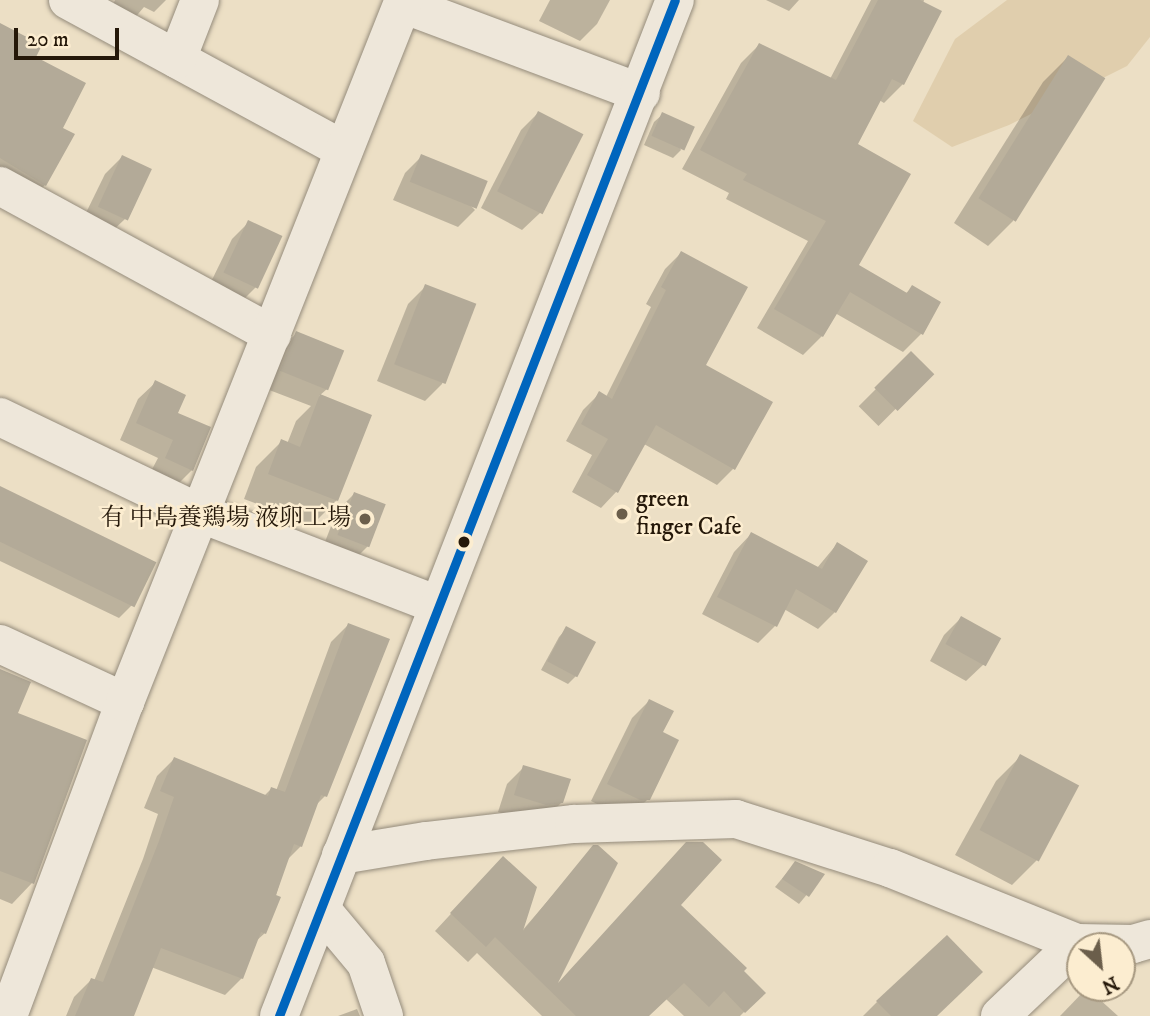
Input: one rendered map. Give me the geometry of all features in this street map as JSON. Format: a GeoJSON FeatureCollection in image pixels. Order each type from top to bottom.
{"type":"FeatureCollection","features":[{"type":"Feature","properties":{"kind":"street"},"geometry":{"type":"LineString","coordinates":[[68,0],[344,150]]}},
{"type":"Feature","properties":{"kind":"street"},"geometry":{"type":"LineString","coordinates":[[177,60],[200,0]]}},
{"type":"Feature","properties":{"kind":"street"},"geometry":{"type":"LineString","coordinates":[[279,1016],[675,0]]}},
{"type":"Feature","properties":{"kind":"street"},"geometry":{"type":"LineString","coordinates":[[8,1016],[125,702],[404,2],[641,93]]}},
{"type":"Feature","properties":{"kind":"street"},"geometry":{"type":"LineString","coordinates":[[0,186],[272,334]]}},
{"type":"Feature","properties":{"kind":"street"},"geometry":{"type":"LineString","coordinates":[[0,417],[202,514],[438,606]]}},
{"type":"Feature","properties":{"kind":"street"},"geometry":{"type":"LineString","coordinates":[[0,644],[125,702]]}},
{"type":"Feature","properties":{"kind":"street"},"geometry":{"type":"LineString","coordinates":[[341,855],[426,841],[574,824],[736,819],[890,868],[1066,939]]}},
{"type":"Feature","properties":{"kind":"street"},"geometry":{"type":"LineString","coordinates":[[321,909],[366,963],[384,1016]]}},
{"type":"Feature","properties":{"kind":"street"},"geometry":{"type":"LineString","coordinates":[[1000,1016],[1066,953]]}},
{"type":"Feature","properties":{"kind":"shaded area"},"geometry":{"type":"Polygon","coordinates":[[[1007,0],[1150,0],[1150,37],[1127,66],[1009,125],[952,147],[913,121],[955,39],[1007,0]]]}},
{"type":"Feature","properties":{"kind":"building"},"geometry":{"type":"Polygon","coordinates":[[[878,0],[920,0],[942,11],[904,85],[892,79],[858,144],[911,174],[859,265],[907,293],[912,285],[941,302],[923,335],[850,292],[823,337],[774,309],[826,221],[743,180],[747,174],[700,150],[759,43],[836,80],[878,0]]]}},
{"type":"Feature","properties":{"kind":"building"},"geometry":{"type":"Polygon","coordinates":[[[0,23],[42,45],[36,57],[86,83],[63,128],[75,134],[46,186],[0,158],[0,23]]]}},
{"type":"Feature","properties":{"kind":"building"},"geometry":{"type":"Polygon","coordinates":[[[1068,55],[1105,78],[1016,222],[978,198],[1068,55]]]}},
{"type":"Feature","properties":{"kind":"building"},"geometry":{"type":"Polygon","coordinates":[[[538,111],[583,134],[543,214],[497,191],[538,111]]]}},
{"type":"Feature","properties":{"kind":"building"},"geometry":{"type":"Polygon","coordinates":[[[662,112],[695,127],[684,150],[651,136],[662,112]]]}},
{"type":"Feature","properties":{"kind":"building"},"geometry":{"type":"Polygon","coordinates":[[[421,154],[488,181],[477,209],[410,182],[421,154]]]}},
{"type":"Feature","properties":{"kind":"building"},"geometry":{"type":"Polygon","coordinates":[[[122,155],[152,169],[128,221],[98,207],[122,155]]]}},
{"type":"Feature","properties":{"kind":"building"},"geometry":{"type":"Polygon","coordinates":[[[248,220],[282,236],[258,289],[223,273],[248,220]]]}},
{"type":"Feature","properties":{"kind":"building"},"geometry":{"type":"Polygon","coordinates":[[[681,251],[748,287],[706,365],[773,402],[735,470],[656,425],[618,493],[587,475],[608,439],[581,424],[599,391],[612,399],[666,290],[661,287],[681,251]]]}},
{"type":"Feature","properties":{"kind":"building"},"geometry":{"type":"Polygon","coordinates":[[[425,284],[476,304],[446,384],[394,364],[425,284]]]}},
{"type":"Feature","properties":{"kind":"building"},"geometry":{"type":"Polygon","coordinates":[[[296,331],[344,350],[328,390],[280,371],[296,331]]]}},
{"type":"Feature","properties":{"kind":"building"},"geometry":{"type":"Polygon","coordinates":[[[911,351],[934,374],[898,411],[874,388],[911,351]]]}},
{"type":"Feature","properties":{"kind":"building"},"geometry":{"type":"Polygon","coordinates":[[[155,380],[186,395],[178,413],[211,427],[193,471],[165,458],[173,440],[136,423],[155,380]]]}},
{"type":"Feature","properties":{"kind":"building"},"geometry":{"type":"Polygon","coordinates":[[[320,394],[372,415],[338,501],[268,474],[281,439],[300,447],[320,394]]]}},
{"type":"Feature","properties":{"kind":"building"},"geometry":{"type":"Polygon","coordinates":[[[0,486],[156,562],[134,607],[0,542],[0,486]]]}},
{"type":"Feature","properties":{"kind":"building"},"geometry":{"type":"Polygon","coordinates":[[[354,492],[386,504],[369,547],[338,535],[354,492]]]}},
{"type":"Feature","properties":{"kind":"building"},"geometry":{"type":"Polygon","coordinates":[[[751,532],[822,569],[837,542],[868,561],[836,613],[796,589],[777,627],[717,597],[751,532]]]}},
{"type":"Feature","properties":{"kind":"building"},"geometry":{"type":"Polygon","coordinates":[[[961,616],[1001,638],[986,666],[945,644],[961,616]]]}},
{"type":"Feature","properties":{"kind":"building"},"geometry":{"type":"Polygon","coordinates":[[[348,623],[390,639],[327,797],[321,795],[302,847],[294,844],[276,895],[281,897],[266,934],[261,932],[243,979],[161,948],[134,1016],[75,1016],[91,978],[103,982],[159,841],[174,797],[160,791],[174,757],[268,796],[271,787],[285,792],[348,623]]]}},
{"type":"Feature","properties":{"kind":"building"},"geometry":{"type":"Polygon","coordinates":[[[566,626],[596,642],[577,677],[547,661],[566,626]]]}},
{"type":"Feature","properties":{"kind":"building"},"geometry":{"type":"Polygon","coordinates":[[[0,669],[31,682],[18,713],[87,740],[34,884],[0,871],[0,669]]]}},
{"type":"Feature","properties":{"kind":"building"},"geometry":{"type":"Polygon","coordinates":[[[649,699],[674,711],[663,732],[679,740],[650,800],[640,800],[607,784],[649,699]]]}},
{"type":"Feature","properties":{"kind":"building"},"geometry":{"type":"Polygon","coordinates":[[[1020,754],[1079,785],[1039,861],[980,830],[1020,754]]]}},
{"type":"Feature","properties":{"kind":"building"},"geometry":{"type":"Polygon","coordinates":[[[523,765],[571,779],[563,803],[546,805],[514,795],[523,765]]]}},
{"type":"Feature","properties":{"kind":"building"},"geometry":{"type":"Polygon","coordinates":[[[686,842],[703,842],[722,860],[681,905],[747,968],[744,971],[766,993],[745,1013],[724,991],[709,1007],[684,983],[649,1016],[576,1016],[495,937],[486,947],[450,913],[503,856],[537,887],[523,931],[593,845],[598,845],[618,863],[558,983],[686,842]]]}},
{"type":"Feature","properties":{"kind":"building"},"geometry":{"type":"Polygon","coordinates":[[[795,861],[825,874],[809,897],[782,879],[795,861]]]}},
{"type":"Feature","properties":{"kind":"building"},"geometry":{"type":"Polygon","coordinates":[[[947,935],[983,972],[937,1016],[891,1016],[876,1001],[947,935]]]}},
{"type":"Feature","properties":{"kind":"transit line"},"geometry":{"type":"LineString","coordinates":[[279,1016],[675,0]]}},
{"type":"Feature","properties":{"kind":"place","name":"green finger Cafe"},"geometry":{"type":"Point","coordinates":[622,514]}},
{"type":"Feature","properties":{"kind":"place","name":"有 中島養鶏場 液卵工場"},"geometry":{"type":"Point","coordinates":[365,519]}}]}
